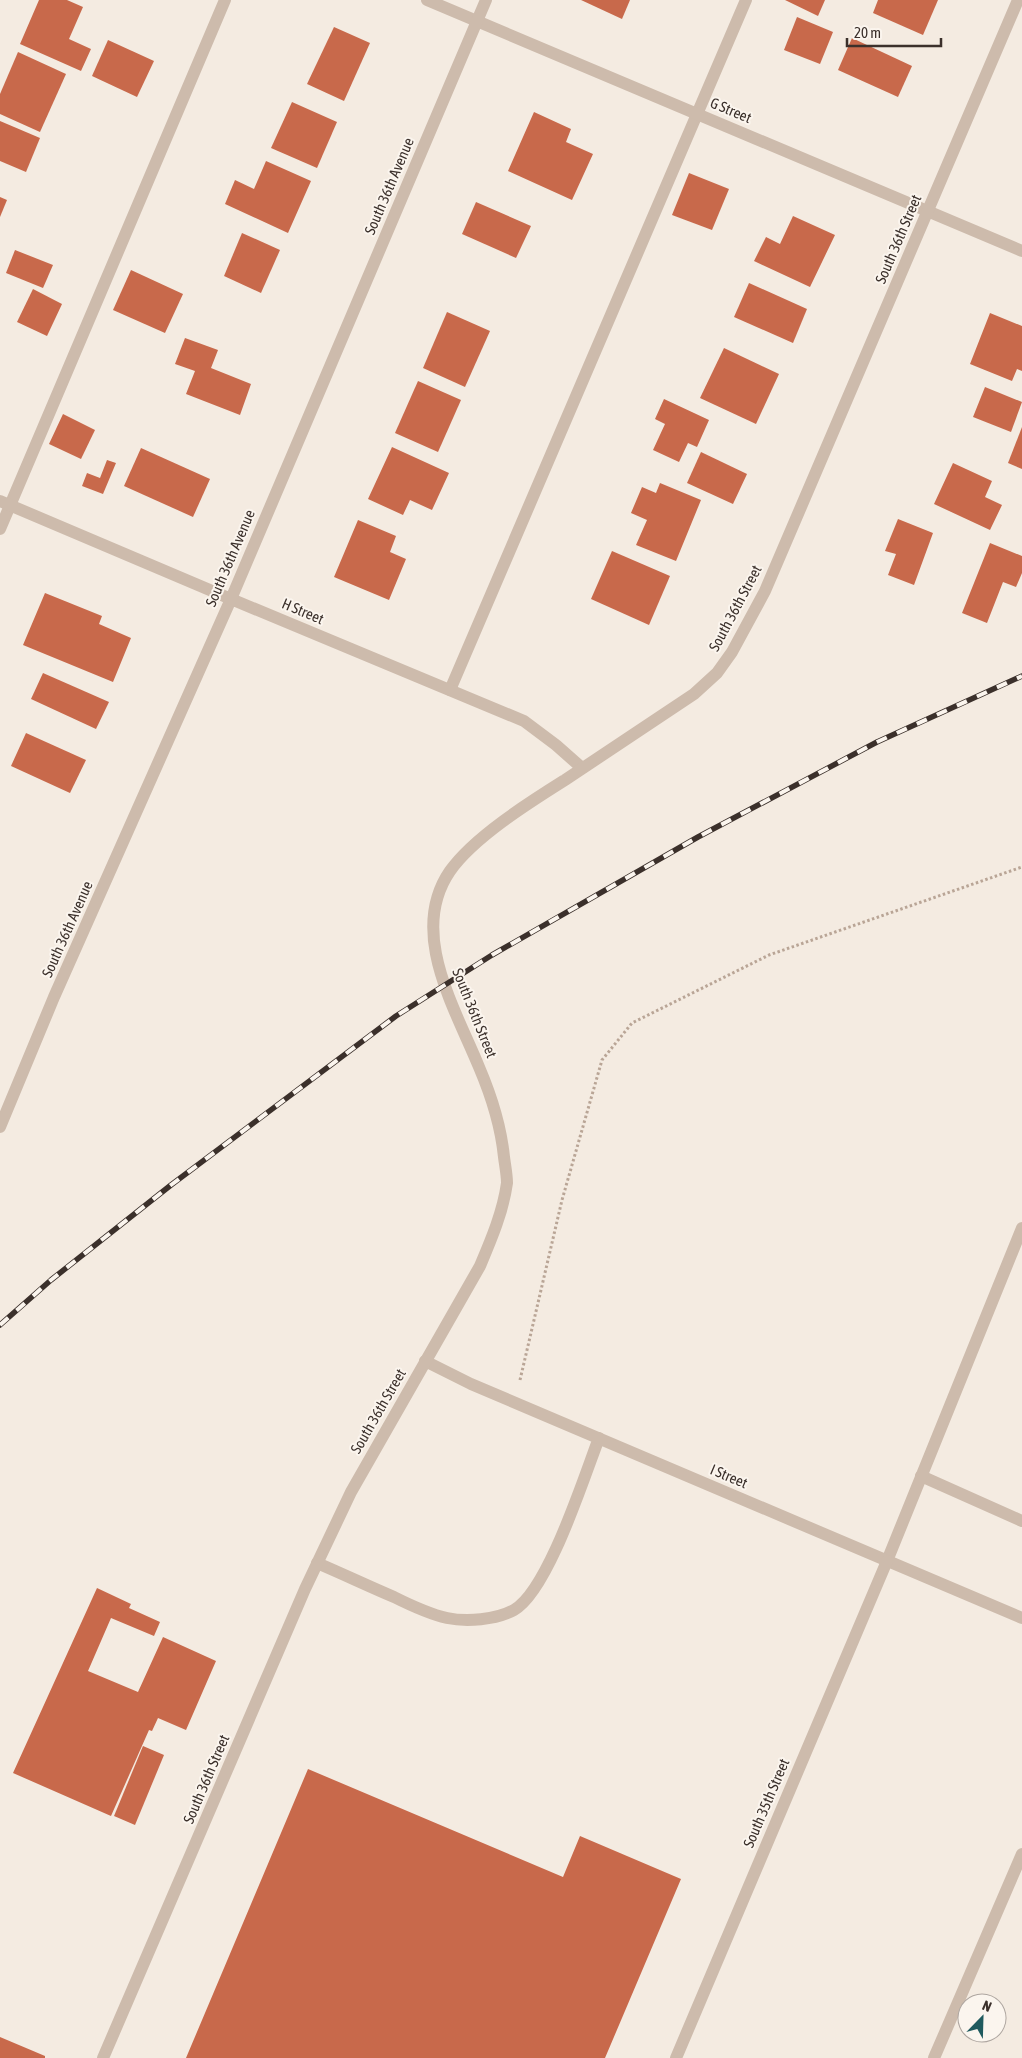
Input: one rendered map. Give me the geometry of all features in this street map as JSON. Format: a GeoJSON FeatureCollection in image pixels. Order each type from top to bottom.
{"type":"FeatureCollection","features":[{"type":"Feature","properties":{"kind":"street"},"geometry":{"type":"LineString","coordinates":[[0,529],[5,503],[225,0]]}},
{"type":"Feature","properties":{"kind":"street","name":"G Street"},"geometry":{"type":"LineString","coordinates":[[427,0],[1022,251]]}},
{"type":"Feature","properties":{"kind":"street","name":"South 36th Avenue"},"geometry":{"type":"LineString","coordinates":[[0,1127],[54,997],[231,599],[486,0]]}},
{"type":"Feature","properties":{"kind":"street"},"geometry":{"type":"LineString","coordinates":[[450,690],[746,0]]}},
{"type":"Feature","properties":{"kind":"street","name":"South 36th Street"},"geometry":{"type":"LineString","coordinates":[[103,2058],[317,1563],[351,1492],[480,1266],[494,1235],[507,1182],[499,1126],[480,1069],[441,977],[433,936],[434,910],[450,872],[464,854],[520,809],[694,694],[717,672],[732,652],[765,591],[1018,0]]}},
{"type":"Feature","properties":{"kind":"street","name":"H Street"},"geometry":{"type":"LineString","coordinates":[[5,503],[524,721],[556,744],[582,768]]}},
{"type":"Feature","properties":{"kind":"street","name":"South 35th Street"},"geometry":{"type":"LineString","coordinates":[[676,2058],[886,1561],[1022,1228]]}},
{"type":"Feature","properties":{"kind":"street","name":"I Street"},"geometry":{"type":"LineString","coordinates":[[425,1361],[514,1402],[1022,1618]]}},
{"type":"Feature","properties":{"kind":"street"},"geometry":{"type":"LineString","coordinates":[[317,1563],[412,1606],[447,1618],[469,1620],[497,1616],[515,1610],[539,1583],[562,1535],[599,1438]]}},
{"type":"Feature","properties":{"kind":"street"},"geometry":{"type":"LineString","coordinates":[[921,1476],[1022,1521]]}},
{"type":"Feature","properties":{"kind":"street"},"geometry":{"type":"LineString","coordinates":[[934,2058],[1022,1854]]}},
{"type":"Feature","properties":{"kind":"path"},"geometry":{"type":"LineString","coordinates":[[514,1402],[562,1200],[602,1060],[632,1023],[768,955],[1022,867]]}},
{"type":"Feature","properties":{"kind":"building"},"geometry":{"type":"Polygon","coordinates":[[[39,0],[67,0],[83,7],[69,39],[91,49],[81,71],[20,44],[39,0]]]}},
{"type":"Feature","properties":{"kind":"building"},"geometry":{"type":"Polygon","coordinates":[[[581,0],[630,0],[622,19],[581,0]]]}},
{"type":"Feature","properties":{"kind":"building"},"geometry":{"type":"Polygon","coordinates":[[[785,0],[825,0],[818,16],[785,0]]]}},
{"type":"Feature","properties":{"kind":"building"},"geometry":{"type":"Polygon","coordinates":[[[878,0],[938,0],[923,35],[873,13],[878,0]]]}},
{"type":"Feature","properties":{"kind":"building"},"geometry":{"type":"Polygon","coordinates":[[[797,17],[833,32],[820,64],[784,50],[797,17]]]}},
{"type":"Feature","properties":{"kind":"building"},"geometry":{"type":"Polygon","coordinates":[[[334,27],[370,43],[344,101],[307,84],[334,27]]]}},
{"type":"Feature","properties":{"kind":"building"},"geometry":{"type":"Polygon","coordinates":[[[852,38],[912,66],[898,97],[838,70],[852,38]]]}},
{"type":"Feature","properties":{"kind":"building"},"geometry":{"type":"Polygon","coordinates":[[[108,40],[154,61],[137,97],[92,76],[108,40]]]}},
{"type":"Feature","properties":{"kind":"building"},"geometry":{"type":"Polygon","coordinates":[[[18,52],[66,74],[40,132],[0,114],[0,94],[18,52]]]}},
{"type":"Feature","properties":{"kind":"building"},"geometry":{"type":"Polygon","coordinates":[[[292,102],[337,122],[317,168],[271,148],[292,102]]]}},
{"type":"Feature","properties":{"kind":"building"},"geometry":{"type":"Polygon","coordinates":[[[534,112],[571,129],[566,142],[593,154],[572,200],[508,171],[534,112]]]}},
{"type":"Feature","properties":{"kind":"building"},"geometry":{"type":"Polygon","coordinates":[[[0,121],[40,138],[26,172],[0,161],[0,121]]]}},
{"type":"Feature","properties":{"kind":"building"},"geometry":{"type":"Polygon","coordinates":[[[266,161],[311,181],[288,233],[225,204],[235,180],[254,189],[266,161]]]}},
{"type":"Feature","properties":{"kind":"building"},"geometry":{"type":"Polygon","coordinates":[[[689,173],[729,189],[712,230],[672,215],[689,173]]]}},
{"type":"Feature","properties":{"kind":"building"},"geometry":{"type":"Polygon","coordinates":[[[0,197],[7,200],[0,217],[0,197]]]}},
{"type":"Feature","properties":{"kind":"building"},"geometry":{"type":"Polygon","coordinates":[[[476,202],[531,226],[516,258],[462,234],[476,202]]]}},
{"type":"Feature","properties":{"kind":"building"},"geometry":{"type":"Polygon","coordinates":[[[793,216],[835,235],[810,287],[754,261],[766,237],[780,244],[793,216]]]}},
{"type":"Feature","properties":{"kind":"building"},"geometry":{"type":"Polygon","coordinates":[[[242,233],[280,250],[261,293],[224,276],[242,233]]]}},
{"type":"Feature","properties":{"kind":"building"},"geometry":{"type":"Polygon","coordinates":[[[15,250],[53,265],[43,288],[6,273],[15,250]]]}},
{"type":"Feature","properties":{"kind":"building"},"geometry":{"type":"Polygon","coordinates":[[[131,270],[183,294],[165,333],[113,310],[131,270]]]}},
{"type":"Feature","properties":{"kind":"building"},"geometry":{"type":"Polygon","coordinates":[[[749,283],[807,309],[793,343],[734,317],[749,283]]]}},
{"type":"Feature","properties":{"kind":"building"},"geometry":{"type":"Polygon","coordinates":[[[33,289],[62,304],[47,336],[17,322],[33,289]]]}},
{"type":"Feature","properties":{"kind":"building"},"geometry":{"type":"Polygon","coordinates":[[[447,312],[490,331],[465,387],[423,368],[447,312]]]}},
{"type":"Feature","properties":{"kind":"building"},"geometry":{"type":"Polygon","coordinates":[[[990,313],[1022,326],[1022,371],[1017,369],[1012,381],[970,364],[990,313]]]}},
{"type":"Feature","properties":{"kind":"building"},"geometry":{"type":"Polygon","coordinates":[[[185,338],[218,350],[211,368],[251,384],[240,415],[186,394],[195,371],[175,364],[185,338]]]}},
{"type":"Feature","properties":{"kind":"building"},"geometry":{"type":"Polygon","coordinates":[[[724,348],[779,374],[756,424],[700,398],[724,348]]]}},
{"type":"Feature","properties":{"kind":"building"},"geometry":{"type":"Polygon","coordinates":[[[418,381],[461,400],[438,452],[395,433],[418,381]]]}},
{"type":"Feature","properties":{"kind":"building"},"geometry":{"type":"Polygon","coordinates":[[[985,387],[1022,402],[1011,432],[973,417],[985,387]]]}},
{"type":"Feature","properties":{"kind":"building"},"geometry":{"type":"Polygon","coordinates":[[[664,399],[709,420],[697,447],[688,443],[679,462],[653,450],[665,424],[655,419],[664,399]]]}},
{"type":"Feature","properties":{"kind":"building"},"geometry":{"type":"Polygon","coordinates":[[[63,414],[95,430],[81,459],[49,444],[63,414]]]}},
{"type":"Feature","properties":{"kind":"building"},"geometry":{"type":"Polygon","coordinates":[[[1022,427],[1022,469],[1008,463],[1022,427]]]}},
{"type":"Feature","properties":{"kind":"building"},"geometry":{"type":"Polygon","coordinates":[[[392,447],[449,473],[432,510],[410,500],[403,515],[368,499],[392,447]]]}},
{"type":"Feature","properties":{"kind":"building"},"geometry":{"type":"Polygon","coordinates":[[[141,448],[210,479],[193,517],[124,486],[141,448]]]}},
{"type":"Feature","properties":{"kind":"building"},"geometry":{"type":"Polygon","coordinates":[[[701,452],[747,474],[733,504],[687,483],[701,452]]]}},
{"type":"Feature","properties":{"kind":"building"},"geometry":{"type":"Polygon","coordinates":[[[107,460],[116,463],[103,494],[82,486],[87,473],[100,478],[107,460]]]}},
{"type":"Feature","properties":{"kind":"building"},"geometry":{"type":"Polygon","coordinates":[[[953,463],[992,481],[985,497],[1002,505],[990,530],[934,504],[953,463]]]}},
{"type":"Feature","properties":{"kind":"building"},"geometry":{"type":"Polygon","coordinates":[[[660,483],[701,500],[676,561],[636,545],[647,520],[631,513],[642,487],[656,493],[660,483]]]}},
{"type":"Feature","properties":{"kind":"building"},"geometry":{"type":"Polygon","coordinates":[[[898,519],[933,533],[914,585],[888,575],[896,554],[885,551],[898,519]]]}},
{"type":"Feature","properties":{"kind":"building"},"geometry":{"type":"Polygon","coordinates":[[[358,520],[396,536],[390,552],[406,559],[389,600],[334,577],[358,520]]]}},
{"type":"Feature","properties":{"kind":"building"},"geometry":{"type":"Polygon","coordinates":[[[990,543],[1022,556],[1022,573],[1016,587],[1003,582],[987,623],[962,613],[990,543]]]}},
{"type":"Feature","properties":{"kind":"building"},"geometry":{"type":"Polygon","coordinates":[[[612,551],[670,576],[649,625],[591,599],[612,551]]]}},
{"type":"Feature","properties":{"kind":"building"},"geometry":{"type":"Polygon","coordinates":[[[45,593],[102,616],[99,624],[131,638],[113,682],[23,645],[45,593]]]}},
{"type":"Feature","properties":{"kind":"building"},"geometry":{"type":"Polygon","coordinates":[[[43,673],[109,702],[96,729],[31,699],[43,673]]]}},
{"type":"Feature","properties":{"kind":"building"},"geometry":{"type":"Polygon","coordinates":[[[26,733],[86,760],[70,793],[11,766],[26,733]]]}},
{"type":"Feature","properties":{"kind":"building"},"geometry":{"type":"Polygon","coordinates":[[[97,1588],[131,1604],[129,1608],[160,1622],[154,1636],[111,1618],[88,1671],[138,1692],[163,1637],[216,1661],[186,1730],[158,1718],[152,1731],[149,1730],[111,1816],[13,1773],[97,1588]]]}},
{"type":"Feature","properties":{"kind":"building"},"geometry":{"type":"Polygon","coordinates":[[[143,1746],[164,1755],[135,1825],[114,1816],[143,1746]]]}},
{"type":"Feature","properties":{"kind":"building"},"geometry":{"type":"Polygon","coordinates":[[[308,1769],[563,1877],[580,1836],[681,1879],[605,2058],[186,2058],[308,1769]]]}},
{"type":"Feature","properties":{"kind":"building"},"geometry":{"type":"Polygon","coordinates":[[[0,2037],[45,2056],[45,2058],[0,2058],[0,2037]]]}},
{"type":"Feature","properties":{"kind":"railway"},"geometry":{"type":"LineString","coordinates":[[0,1325],[51,1280],[171,1185],[396,1016],[492,955],[698,837],[877,742],[1022,676]]}}]}
